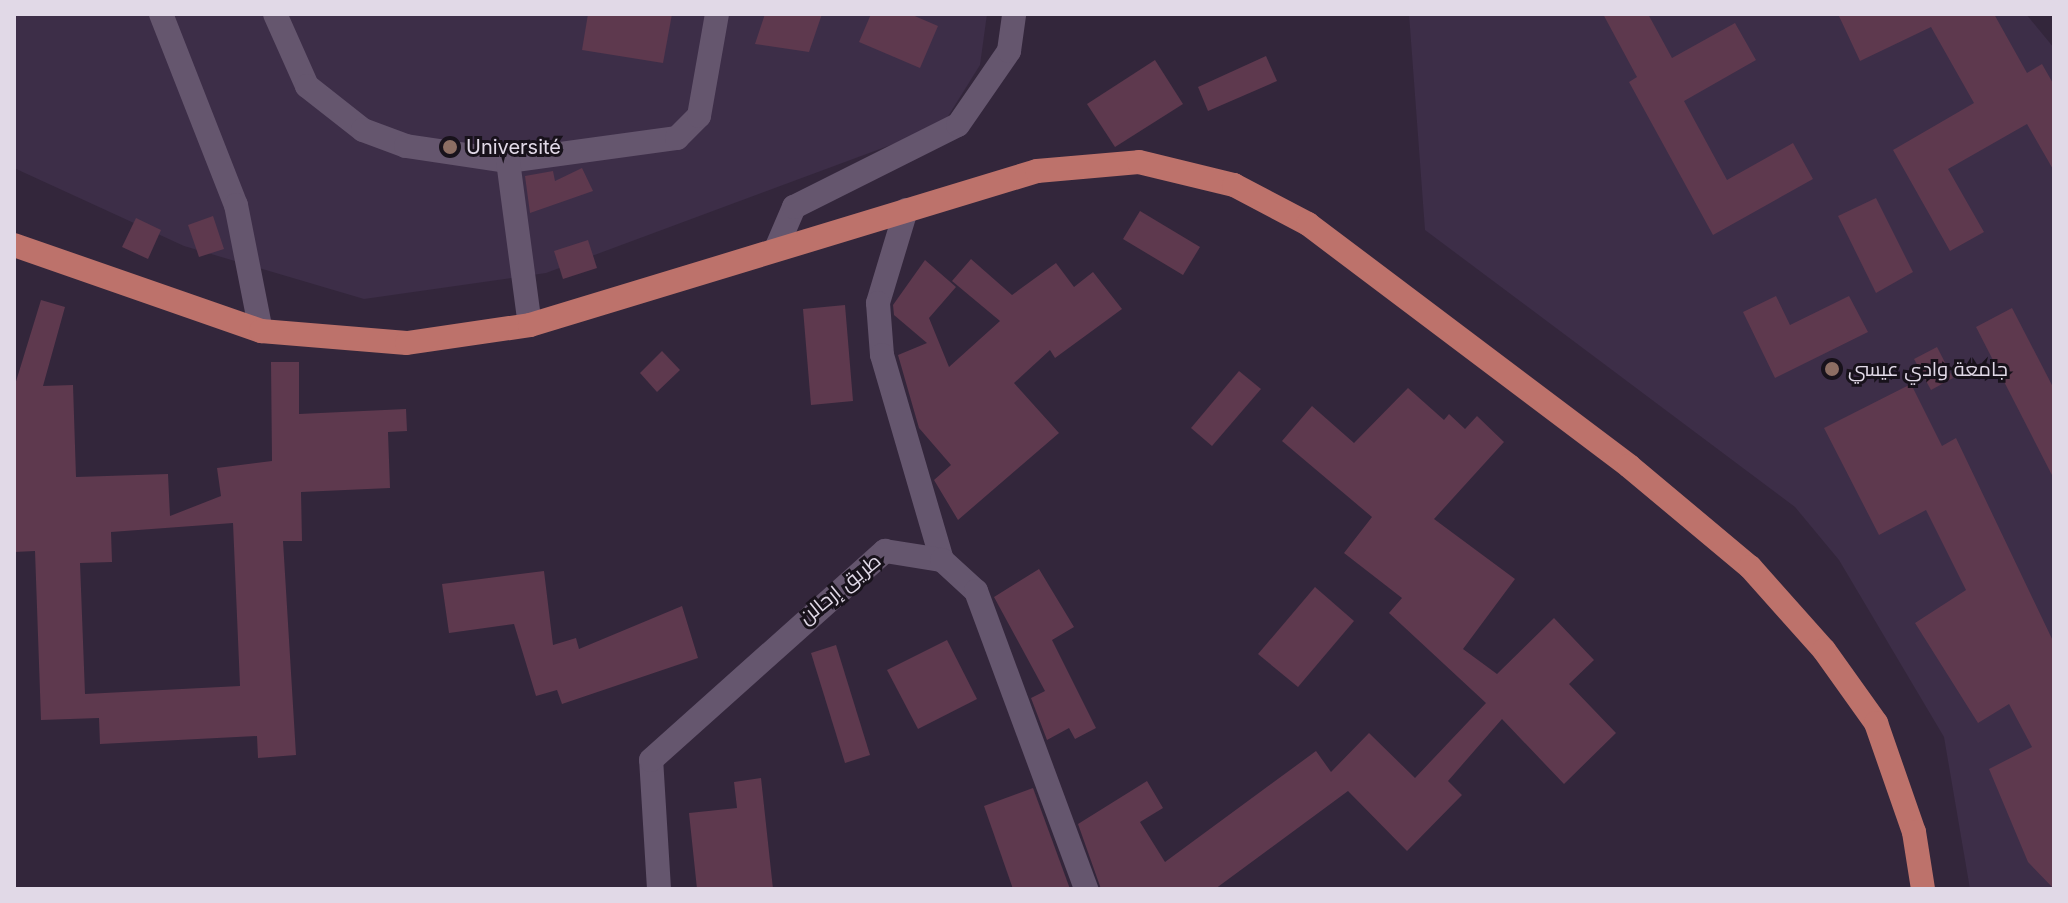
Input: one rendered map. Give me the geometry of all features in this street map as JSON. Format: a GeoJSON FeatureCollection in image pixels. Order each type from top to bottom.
{"type":"FeatureCollection","features":[{"type":"Feature","properties":{"kind":"main road"},"geometry":{"type":"LineString","coordinates":[[14,245],[261,331],[407,343],[530,325],[1037,171],[1139,162],[1234,185],[1308,224],[1629,466],[1750,567],[1824,650],[1876,723],[1914,832],[1923,889]]}},
{"type":"Feature","properties":{"kind":"street"},"geometry":{"type":"LineString","coordinates":[[161,14],[236,205],[261,331]]}},
{"type":"Feature","properties":{"kind":"street"},"geometry":{"type":"LineString","coordinates":[[275,14],[307,86],[363,130],[406,146],[508,161],[677,138],[699,116],[717,14]]}},
{"type":"Feature","properties":{"kind":"street"},"geometry":{"type":"LineString","coordinates":[[776,249],[794,207],[958,125],[1009,51],[1014,14]]}},
{"type":"Feature","properties":{"kind":"street"},"geometry":{"type":"LineString","coordinates":[[508,161],[530,325]]}},
{"type":"Feature","properties":{"kind":"street"},"geometry":{"type":"LineString","coordinates":[[906,210],[878,303],[882,355],[942,560],[976,591],[1086,889]]}},
{"type":"Feature","properties":{"kind":"street","name":"طريق إرحالن"},"geometry":{"type":"LineString","coordinates":[[659,889],[651,760],[885,551],[942,560]]}},
{"type":"Feature","properties":{"kind":"shaded area","name":"Université"},"geometry":{"type":"Polygon","coordinates":[[[14,14],[987,14],[980,65],[942,126],[546,273],[364,299],[184,246],[14,168],[14,14]]]}},
{"type":"Feature","properties":{"kind":"shaded area","name":"جامعة وادي عيسي"},"geometry":{"type":"Polygon","coordinates":[[[1409,14],[2026,14],[2054,48],[2054,889],[1970,889],[1944,737],[1839,560],[1795,507],[1425,230],[1409,14]]]}},
{"type":"Feature","properties":{"kind":"building"},"geometry":{"type":"Polygon","coordinates":[[[588,14],[672,14],[663,63],[582,50],[588,14]]]}},
{"type":"Feature","properties":{"kind":"building"},"geometry":{"type":"Polygon","coordinates":[[[765,14],[822,14],[809,52],[755,44],[765,14]]]}},
{"type":"Feature","properties":{"kind":"building"},"geometry":{"type":"Polygon","coordinates":[[[871,14],[910,14],[938,26],[920,68],[859,42],[871,14]]]}},
{"type":"Feature","properties":{"kind":"building"},"geometry":{"type":"Polygon","coordinates":[[[1603,14],[1648,14],[1672,58],[1735,23],[1756,60],[1684,101],[1727,180],[1793,143],[1813,179],[1713,235],[1629,82],[1637,77],[1603,14]]]}},
{"type":"Feature","properties":{"kind":"building"},"geometry":{"type":"Polygon","coordinates":[[[1838,14],[1994,14],[2027,73],[2042,64],[2054,85],[2054,171],[2027,124],[1948,169],[1984,232],[1950,251],[1893,150],[1974,103],[1931,27],[1860,61],[1838,14]]]}},
{"type":"Feature","properties":{"kind":"building"},"geometry":{"type":"Polygon","coordinates":[[[1266,56],[1277,81],[1208,111],[1198,87],[1266,56]]]}},
{"type":"Feature","properties":{"kind":"building"},"geometry":{"type":"Polygon","coordinates":[[[1155,60],[1183,104],[1115,147],[1087,104],[1155,60]]]}},
{"type":"Feature","properties":{"kind":"building"},"geometry":{"type":"Polygon","coordinates":[[[582,168],[593,191],[530,213],[525,176],[553,171],[555,181],[582,168]]]}},
{"type":"Feature","properties":{"kind":"building"},"geometry":{"type":"Polygon","coordinates":[[[1876,198],[1913,272],[1876,293],[1838,216],[1876,198]]]}},
{"type":"Feature","properties":{"kind":"building"},"geometry":{"type":"Polygon","coordinates":[[[1140,211],[1200,247],[1183,275],[1123,239],[1140,211]]]}},
{"type":"Feature","properties":{"kind":"building"},"geometry":{"type":"Polygon","coordinates":[[[213,216],[224,249],[199,257],[188,225],[213,216]]]}},
{"type":"Feature","properties":{"kind":"building"},"geometry":{"type":"Polygon","coordinates":[[[136,218],[161,230],[148,259],[122,247],[136,218]]]}},
{"type":"Feature","properties":{"kind":"building"},"geometry":{"type":"Polygon","coordinates":[[[588,240],[597,268],[563,279],[554,251],[588,240]]]}},
{"type":"Feature","properties":{"kind":"building"},"geometry":{"type":"Polygon","coordinates":[[[971,259],[1012,295],[1056,263],[1074,287],[1093,272],[1122,309],[1055,358],[1050,350],[1014,383],[1059,433],[958,520],[934,480],[951,465],[919,428],[898,355],[927,343],[894,315],[893,305],[925,260],[956,287],[929,318],[949,367],[1000,321],[952,281],[971,259]]]}},
{"type":"Feature","properties":{"kind":"building"},"geometry":{"type":"Polygon","coordinates":[[[1776,296],[1790,325],[1849,296],[1868,332],[1775,378],[1743,312],[1776,296]]]}},
{"type":"Feature","properties":{"kind":"building"},"geometry":{"type":"Polygon","coordinates":[[[41,300],[65,307],[43,386],[73,385],[76,477],[168,474],[170,516],[221,496],[217,468],[272,461],[271,362],[299,362],[299,414],[406,409],[407,431],[388,432],[390,488],[301,492],[302,541],[283,541],[296,755],[258,758],[257,736],[100,744],[99,718],[41,720],[35,551],[14,552],[14,388],[41,300]],[[233,523],[111,532],[112,562],[80,563],[85,694],[240,686],[233,523]]]}},
{"type":"Feature","properties":{"kind":"building"},"geometry":{"type":"Polygon","coordinates":[[[845,305],[853,401],[811,405],[803,309],[845,305]]]}},
{"type":"Feature","properties":{"kind":"building"},"geometry":{"type":"Polygon","coordinates":[[[2012,308],[2054,389],[2054,479],[1976,327],[2012,308]]]}},
{"type":"Feature","properties":{"kind":"building"},"geometry":{"type":"Polygon","coordinates":[[[1937,347],[1953,378],[1931,390],[1914,359],[1937,347]]]}},
{"type":"Feature","properties":{"kind":"building"},"geometry":{"type":"Polygon","coordinates":[[[662,351],[680,370],[657,392],[640,373],[662,351]]]}},
{"type":"Feature","properties":{"kind":"building"},"geometry":{"type":"Polygon","coordinates":[[[1239,371],[1261,389],[1212,446],[1191,428],[1239,371]]]}},
{"type":"Feature","properties":{"kind":"building"},"geometry":{"type":"Polygon","coordinates":[[[1911,384],[1942,446],[1956,438],[2054,643],[2054,889],[2028,862],[1989,769],[2032,747],[2009,704],[1978,723],[1915,623],[1966,590],[1926,510],[1879,535],[1824,428],[1911,384]]]}},
{"type":"Feature","properties":{"kind":"building"},"geometry":{"type":"Polygon","coordinates":[[[1408,388],[1444,420],[1449,414],[1465,429],[1477,416],[1504,442],[1434,519],[1515,579],[1463,649],[1497,674],[1554,618],[1594,660],[1569,684],[1616,733],[1564,784],[1502,719],[1448,781],[1462,795],[1407,851],[1348,791],[1215,889],[1101,889],[1078,824],[1147,781],[1163,808],[1140,822],[1165,862],[1316,751],[1331,772],[1369,733],[1415,778],[1486,703],[1389,613],[1402,598],[1344,553],[1372,517],[1282,441],[1312,406],[1354,443],[1408,388]]]}},
{"type":"Feature","properties":{"kind":"building"},"geometry":{"type":"Polygon","coordinates":[[[1039,569],[1074,627],[1052,640],[1096,728],[1075,739],[1069,728],[1047,740],[1031,698],[1045,691],[994,597],[1039,569]]]}},
{"type":"Feature","properties":{"kind":"building"},"geometry":{"type":"Polygon","coordinates":[[[544,571],[553,645],[576,638],[579,649],[682,606],[698,658],[562,704],[557,690],[536,696],[514,624],[449,633],[442,584],[544,571]]]}},
{"type":"Feature","properties":{"kind":"building"},"geometry":{"type":"Polygon","coordinates":[[[1315,587],[1354,621],[1298,687],[1258,654],[1315,587]]]}},
{"type":"Feature","properties":{"kind":"building"},"geometry":{"type":"Polygon","coordinates":[[[947,640],[977,699],[918,729],[887,670],[947,640]]]}},
{"type":"Feature","properties":{"kind":"building"},"geometry":{"type":"Polygon","coordinates":[[[836,645],[870,755],[845,763],[811,653],[836,645]]]}},
{"type":"Feature","properties":{"kind":"building"},"geometry":{"type":"Polygon","coordinates":[[[761,778],[773,889],[697,889],[689,813],[737,808],[734,782],[761,778]]]}},
{"type":"Feature","properties":{"kind":"building"},"geometry":{"type":"Polygon","coordinates":[[[1033,788],[1070,889],[1013,889],[984,806],[1033,788]]]}},
{"type":"Feature","properties":{"kind":"place","name":"Université"},"geometry":{"type":"Point","coordinates":[450,147]}},
{"type":"Feature","properties":{"kind":"place","name":"جامعة وادي عيسي"},"geometry":{"type":"Point","coordinates":[1832,369]}}]}
